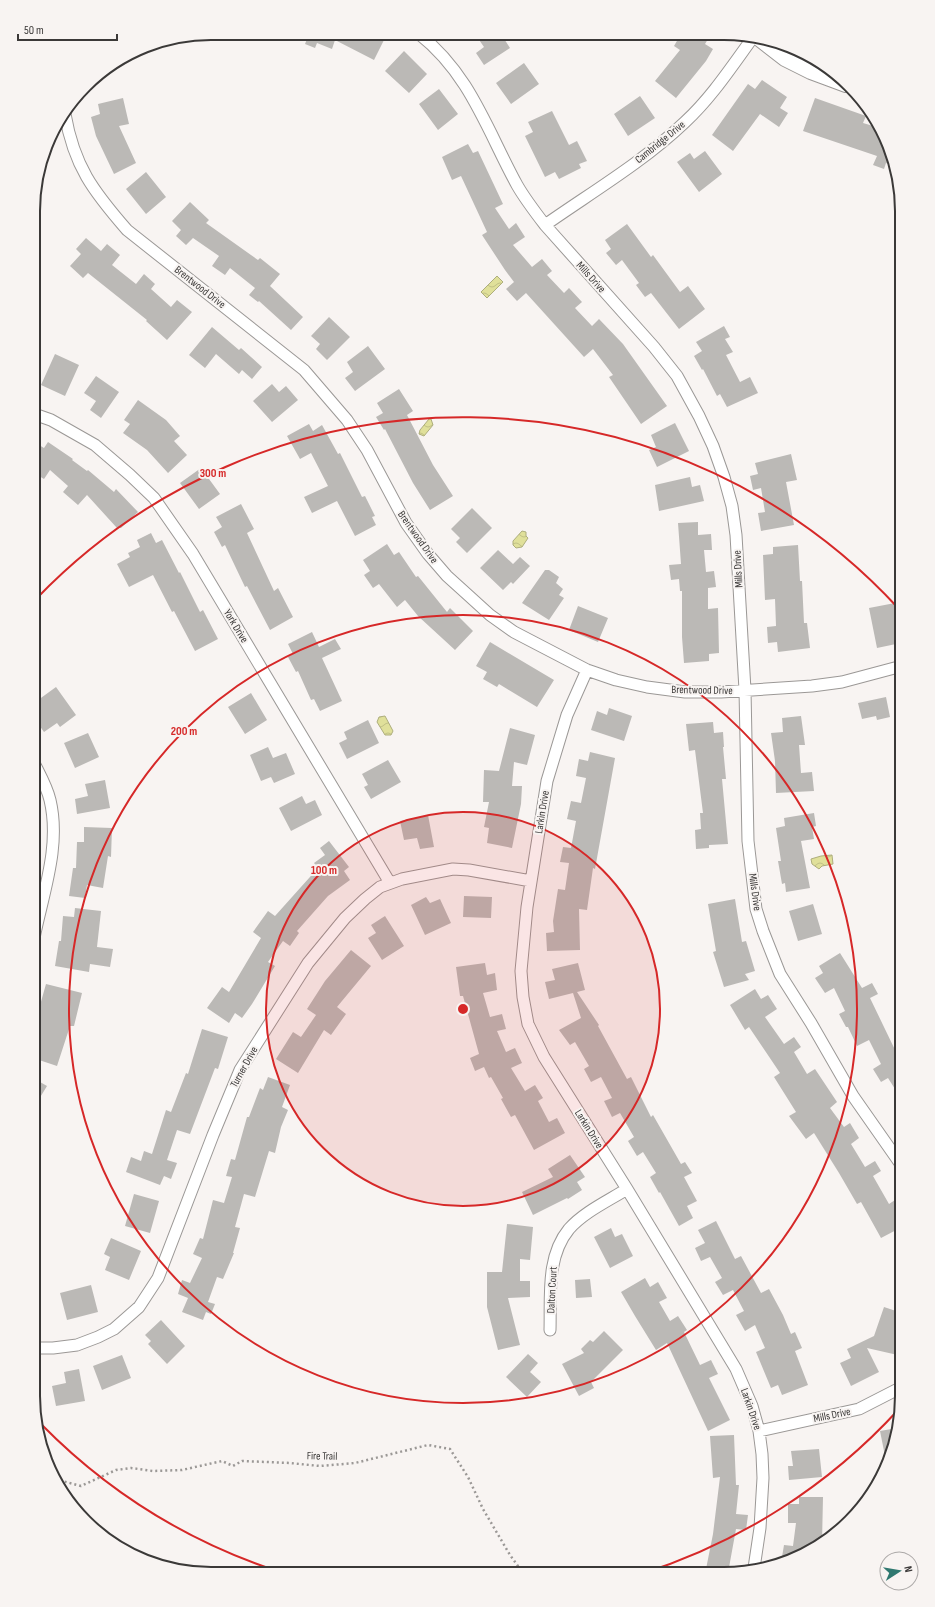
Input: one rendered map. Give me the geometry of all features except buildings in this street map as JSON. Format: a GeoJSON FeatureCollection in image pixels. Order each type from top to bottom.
{"type":"FeatureCollection","features":[{"type":"Feature","properties":{"kind":"street","name":"Mills Drive"},"geometry":{"type":"LineString","coordinates":[[426,40],[444,56],[468,88],[518,185],[530,206],[544,225],[663,358],[677,376],[699,416],[712,446],[724,477],[732,506],[736,535],[745,690],[748,841],[756,909],[780,974],[854,1096],[895,1156]]}},
{"type":"Feature","properties":{"kind":"street","name":"Cambridge Drive"},"geometry":{"type":"LineString","coordinates":[[544,225],[640,158],[686,121],[714,91],[750,42]]}},
{"type":"Feature","properties":{"kind":"street"},"geometry":{"type":"LineString","coordinates":[[770,47],[785,58],[811,71],[834,79]]}},
{"type":"Feature","properties":{"kind":"street","name":"Brentwood Drive"},"geometry":{"type":"LineString","coordinates":[[66,120],[75,155],[87,180],[106,206],[127,230],[304,370],[347,420],[366,450],[406,523],[428,554],[447,576],[490,615],[514,632],[587,670],[616,680],[647,687],[685,692],[812,686],[842,682],[895,668]]}},
{"type":"Feature","properties":{"kind":"street","name":"York Drive"},"geometry":{"type":"LineString","coordinates":[[40,416],[51,420],[95,445],[154,498],[194,554],[390,883]]}},
{"type":"Feature","properties":{"kind":"street","name":"Larkin Drive"},"geometry":{"type":"LineString","coordinates":[[587,670],[567,715],[546,781],[527,907],[522,971],[523,997],[528,1024],[544,1057],[736,1369],[752,1406],[762,1454],[763,1478],[760,1528],[755,1564]]}},
{"type":"Feature","properties":{"kind":"street"},"geometry":{"type":"LineString","coordinates":[[40,774],[50,800],[54,840],[52,859],[40,908]]}},
{"type":"Feature","properties":{"kind":"street","name":"Turner Drive"},"geometry":{"type":"LineString","coordinates":[[40,1348],[77,1345],[98,1337],[114,1329],[139,1308],[158,1278],[213,1135],[240,1070],[308,963],[350,913],[380,887],[402,878],[453,870],[469,870],[531,881]]}},
{"type":"Feature","properties":{"kind":"street","name":"Dalton Court"},"geometry":{"type":"LineString","coordinates":[[550,1330],[553,1261],[560,1243],[570,1229],[585,1216],[627,1190]]}},
{"type":"Feature","properties":{"kind":"street","name":"Mills Drive"},"geometry":{"type":"LineString","coordinates":[[758,1431],[859,1409],[895,1391]]}},
{"type":"Feature","properties":{"kind":"path","name":"Fire Trail"},"geometry":{"type":"LineString","coordinates":[[63,1481],[81,1486],[116,1470],[131,1468],[153,1471],[182,1470],[222,1461],[233,1466],[242,1460],[320,1466],[355,1463],[428,1445],[450,1449],[468,1477],[483,1509],[519,1567]]}},
{"type":"Feature","properties":{"kind":"water"},"geometry":{"type":"Polygon","coordinates":[[[497,276],[503,282],[487,298],[481,292],[497,276]]]}},
{"type":"Feature","properties":{"kind":"water"},"geometry":{"type":"Polygon","coordinates":[[[429,419],[431,419],[433,425],[424,436],[419,434],[420,430],[429,419]]]}},
{"type":"Feature","properties":{"kind":"water"},"geometry":{"type":"Polygon","coordinates":[[[522,531],[526,532],[526,536],[528,538],[522,547],[516,548],[513,545],[513,541],[522,531]]]}},
{"type":"Feature","properties":{"kind":"water"},"geometry":{"type":"Polygon","coordinates":[[[385,716],[393,731],[391,735],[385,735],[377,722],[379,717],[385,716]]]}},
{"type":"Feature","properties":{"kind":"water"},"geometry":{"type":"Polygon","coordinates":[[[832,855],[833,864],[822,866],[819,869],[812,864],[811,859],[832,855]]]}}]}
